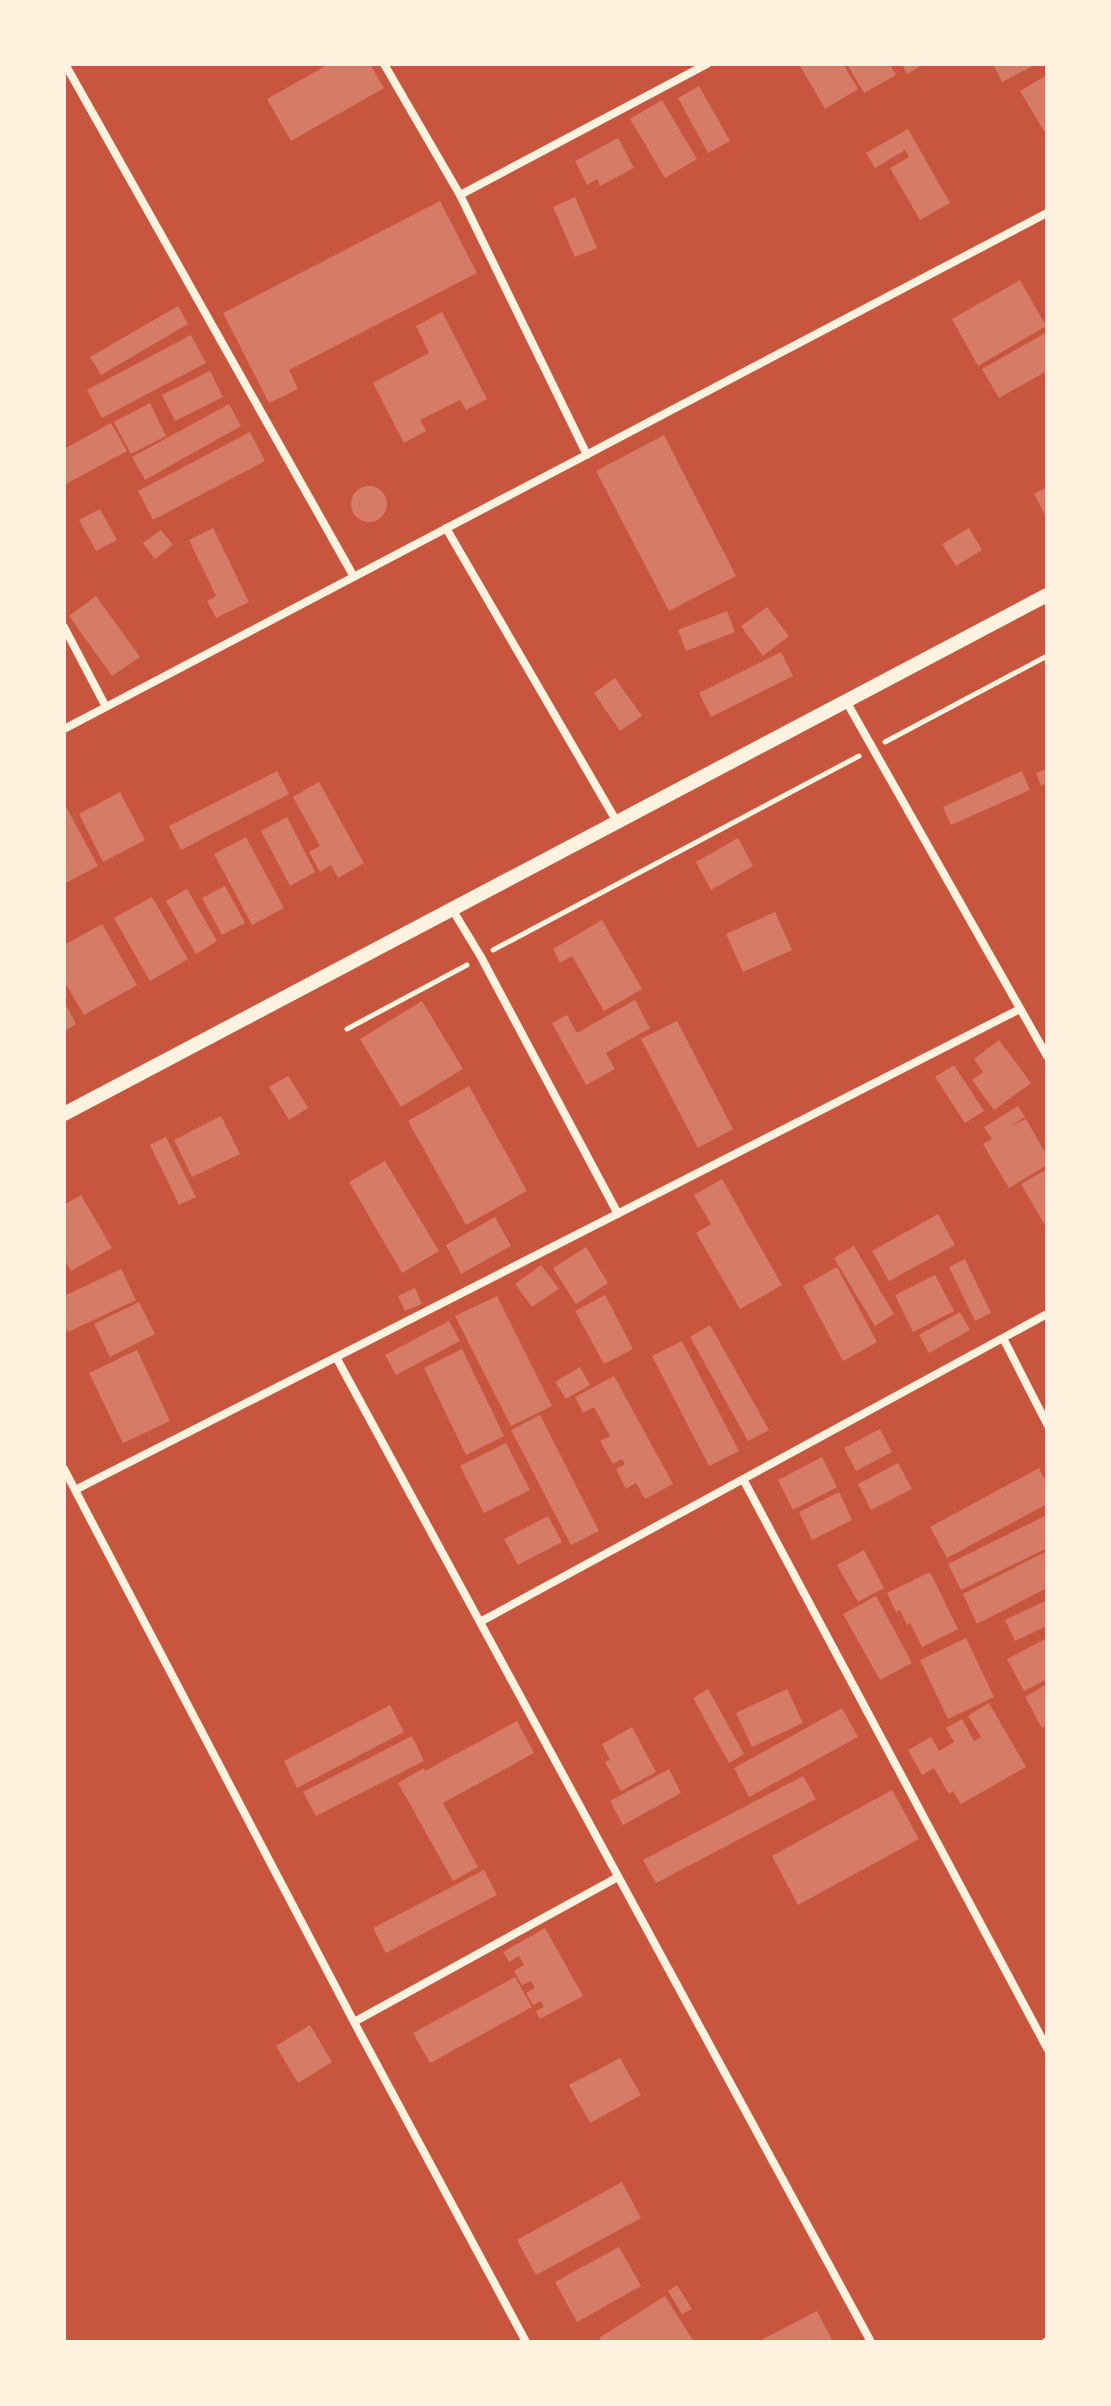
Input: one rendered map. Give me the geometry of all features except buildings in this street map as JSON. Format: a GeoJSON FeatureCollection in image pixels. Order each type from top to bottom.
{"type":"FeatureCollection","features":[{"type":"Feature","properties":{"kind":"street"},"geometry":{"type":"LineString","coordinates":[[65,64],[354,577]]}},
{"type":"Feature","properties":{"kind":"street"},"geometry":{"type":"LineString","coordinates":[[384,64],[460,195],[587,455]]}},
{"type":"Feature","properties":{"kind":"street"},"geometry":{"type":"LineString","coordinates":[[460,195],[707,64]]}},
{"type":"Feature","properties":{"kind":"street"},"geometry":{"type":"LineString","coordinates":[[64,729],[1047,213]]}},
{"type":"Feature","properties":{"kind":"street"},"geometry":{"type":"LineString","coordinates":[[446,528],[617,822]]}},
{"type":"Feature","properties":{"kind":"street"},"geometry":{"type":"LineString","coordinates":[[64,1114],[1047,595]]}},
{"type":"Feature","properties":{"kind":"street"},"geometry":{"type":"LineString","coordinates":[[64,627],[106,707]]}},
{"type":"Feature","properties":{"kind":"street"},"geometry":{"type":"LineString","coordinates":[[846,701],[1047,1056]]}},
{"type":"Feature","properties":{"kind":"street"},"geometry":{"type":"LineString","coordinates":[[452,909],[481,957],[618,1214]]}},
{"type":"Feature","properties":{"kind":"street"},"geometry":{"type":"LineString","coordinates":[[75,1490],[1020,1009]]}},
{"type":"Feature","properties":{"kind":"street"},"geometry":{"type":"LineString","coordinates":[[480,1622],[1047,1314]]}},
{"type":"Feature","properties":{"kind":"street"},"geometry":{"type":"LineString","coordinates":[[1003,1338],[1047,1424]]}},
{"type":"Feature","properties":{"kind":"street"},"geometry":{"type":"LineString","coordinates":[[336,1357],[871,2342]]}},
{"type":"Feature","properties":{"kind":"street"},"geometry":{"type":"LineString","coordinates":[[64,1469],[526,2342]]}},
{"type":"Feature","properties":{"kind":"street"},"geometry":{"type":"LineString","coordinates":[[743,1479],[1047,2048]]}},
{"type":"Feature","properties":{"kind":"street"},"geometry":{"type":"LineString","coordinates":[[354,2022],[618,1877]]}},
{"type":"Feature","properties":{"kind":"path"},"geometry":{"type":"LineString","coordinates":[[347,1029],[1047,656]]}}]}
